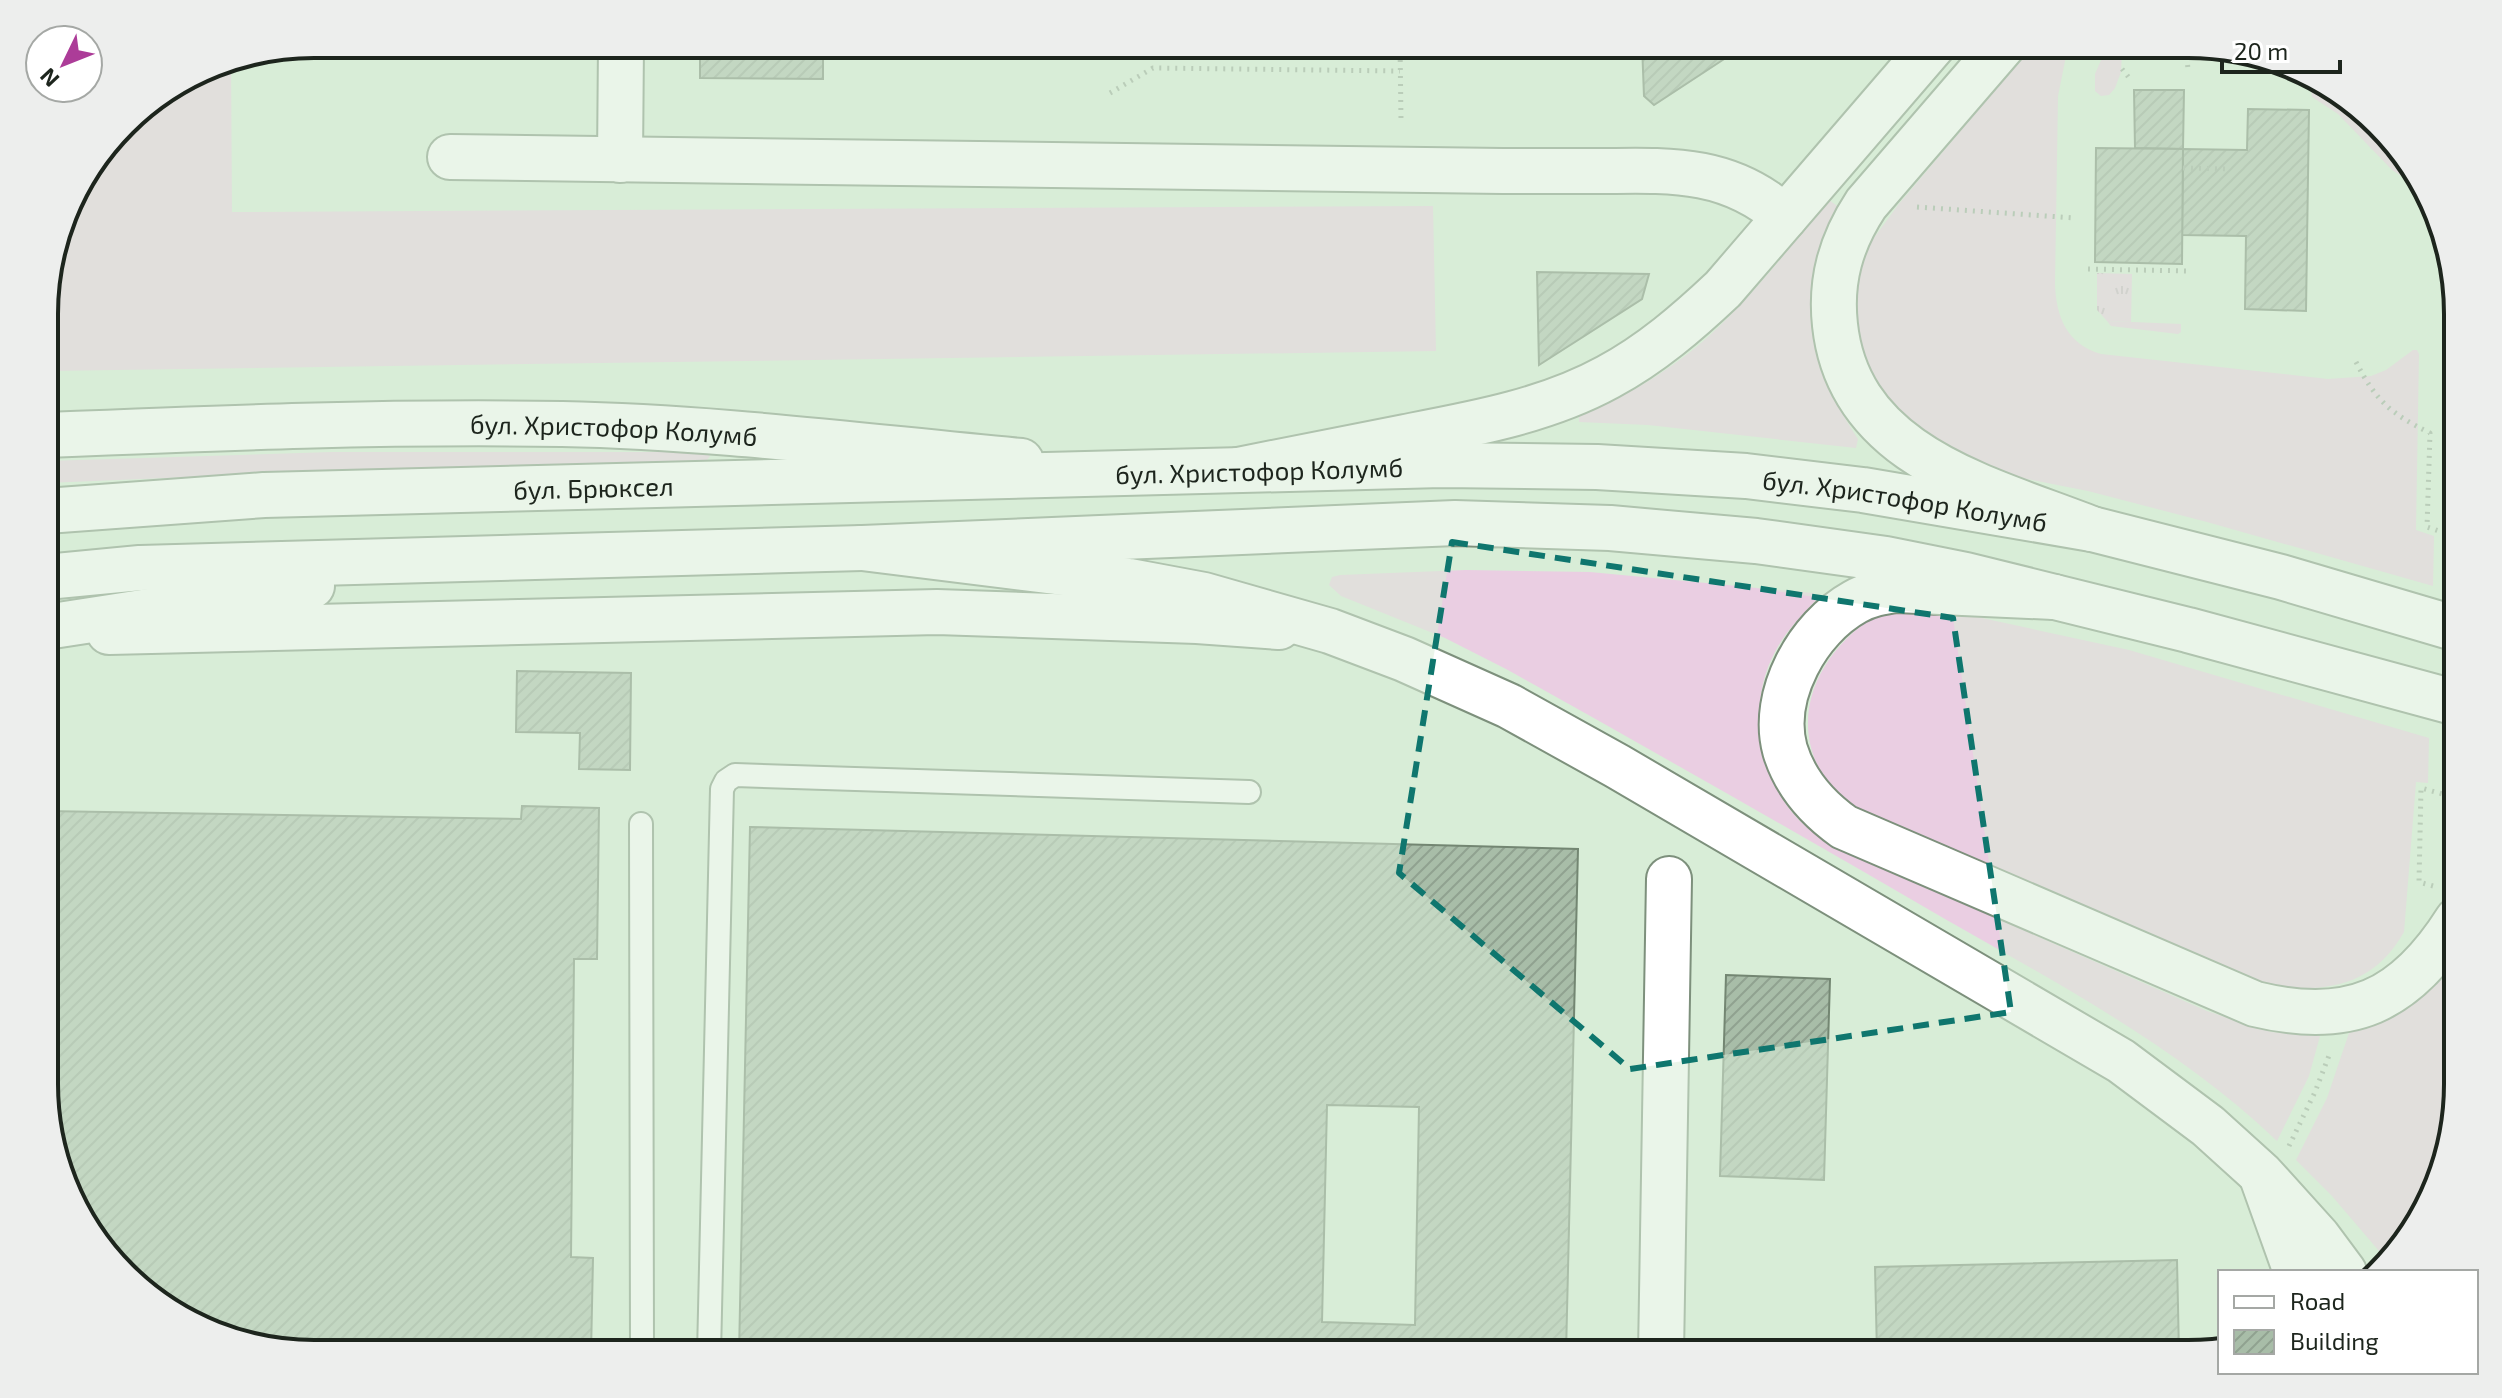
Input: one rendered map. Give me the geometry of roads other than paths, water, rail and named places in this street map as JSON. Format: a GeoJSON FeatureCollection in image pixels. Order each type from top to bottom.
{"type":"FeatureCollection","features":[{"type":"Feature","properties":{"kind":"main road"},"geometry":{"type":"LineString","coordinates":[[620,160],[621,58]]}},
{"type":"Feature","properties":{"kind":"main road"},"geometry":{"type":"LineString","coordinates":[[1238,470],[1491,420],[1604,379],[1637,360],[1723,289],[1922,58]]}},
{"type":"Feature","properties":{"kind":"main road"},"geometry":{"type":"LineString","coordinates":[[1992,58],[1853,223],[1836,271],[1833,301],[1837,339],[1844,371],[1859,399],[1880,425],[1911,451],[1953,474],[2092,529]]}},
{"type":"Feature","properties":{"kind":"main road"},"geometry":{"type":"LineString","coordinates":[[450,157],[1503,171],[1670,170],[1716,178],[1735,185],[1770,204],[1785,217]]}},
{"type":"Feature","properties":{"kind":"main road","name":"бул. Христофор Колумб"},"geometry":{"type":"LineString","coordinates":[[58,434],[233,427],[561,424],[659,428],[1143,472],[1442,465],[1597,467],[1746,476],[1863,490],[2092,529],[2281,577],[2443,625]]}},
{"type":"Feature","properties":{"kind":"main road","name":"бул. Брюксел"},"geometry":{"type":"LineString","coordinates":[[58,510],[264,495],[1143,472]]}},
{"type":"Feature","properties":{"kind":"main road"},"geometry":{"type":"LineString","coordinates":[[58,576],[140,568],[862,548],[1455,523],[1610,528],[1756,541],[1886,559],[2054,597],[2443,699]]}},
{"type":"Feature","properties":{"kind":"main road"},"geometry":{"type":"LineString","coordinates":[[862,548],[1129,581],[1204,595],[1330,631],[1404,659],[1509,706],[2121,1061],[2208,1126],[2274,1162],[2318,1237],[2343,1270]]}},
{"type":"Feature","properties":{"kind":"main road"},"geometry":{"type":"LineString","coordinates":[[58,628],[460,558]]}},
{"type":"Feature","properties":{"kind":"main road"},"geometry":{"type":"LineString","coordinates":[[2054,597],[1897,590],[1876,592],[1841,611],[1799,661],[1788,687],[1783,716],[1784,747],[1793,772],[1808,795],[1823,812],[1844,827],[2255,1004],[2280,1010],[2303,1013],[2333,1011],[2380,999],[2396,990],[2422,967],[2443,939]]}},
{"type":"Feature","properties":{"kind":"main road"},"geometry":{"type":"LineString","coordinates":[[58,630],[937,612],[1197,621],[1330,631]]}},
{"type":"Feature","properties":{"kind":"main road"},"geometry":{"type":"LineString","coordinates":[[1661,1339],[1669,879]]}},
{"type":"Feature","properties":{"kind":"main road"},"geometry":{"type":"LineString","coordinates":[[2274,1162],[2296,1270]]}},
{"type":"Feature","properties":{"kind":"lane"},"geometry":{"type":"LineString","coordinates":[[709,1340],[722,789],[726,781],[735,775],[1249,792]]}},
{"type":"Feature","properties":{"kind":"lane"},"geometry":{"type":"LineString","coordinates":[[641,824],[642,1340]]}}]}
